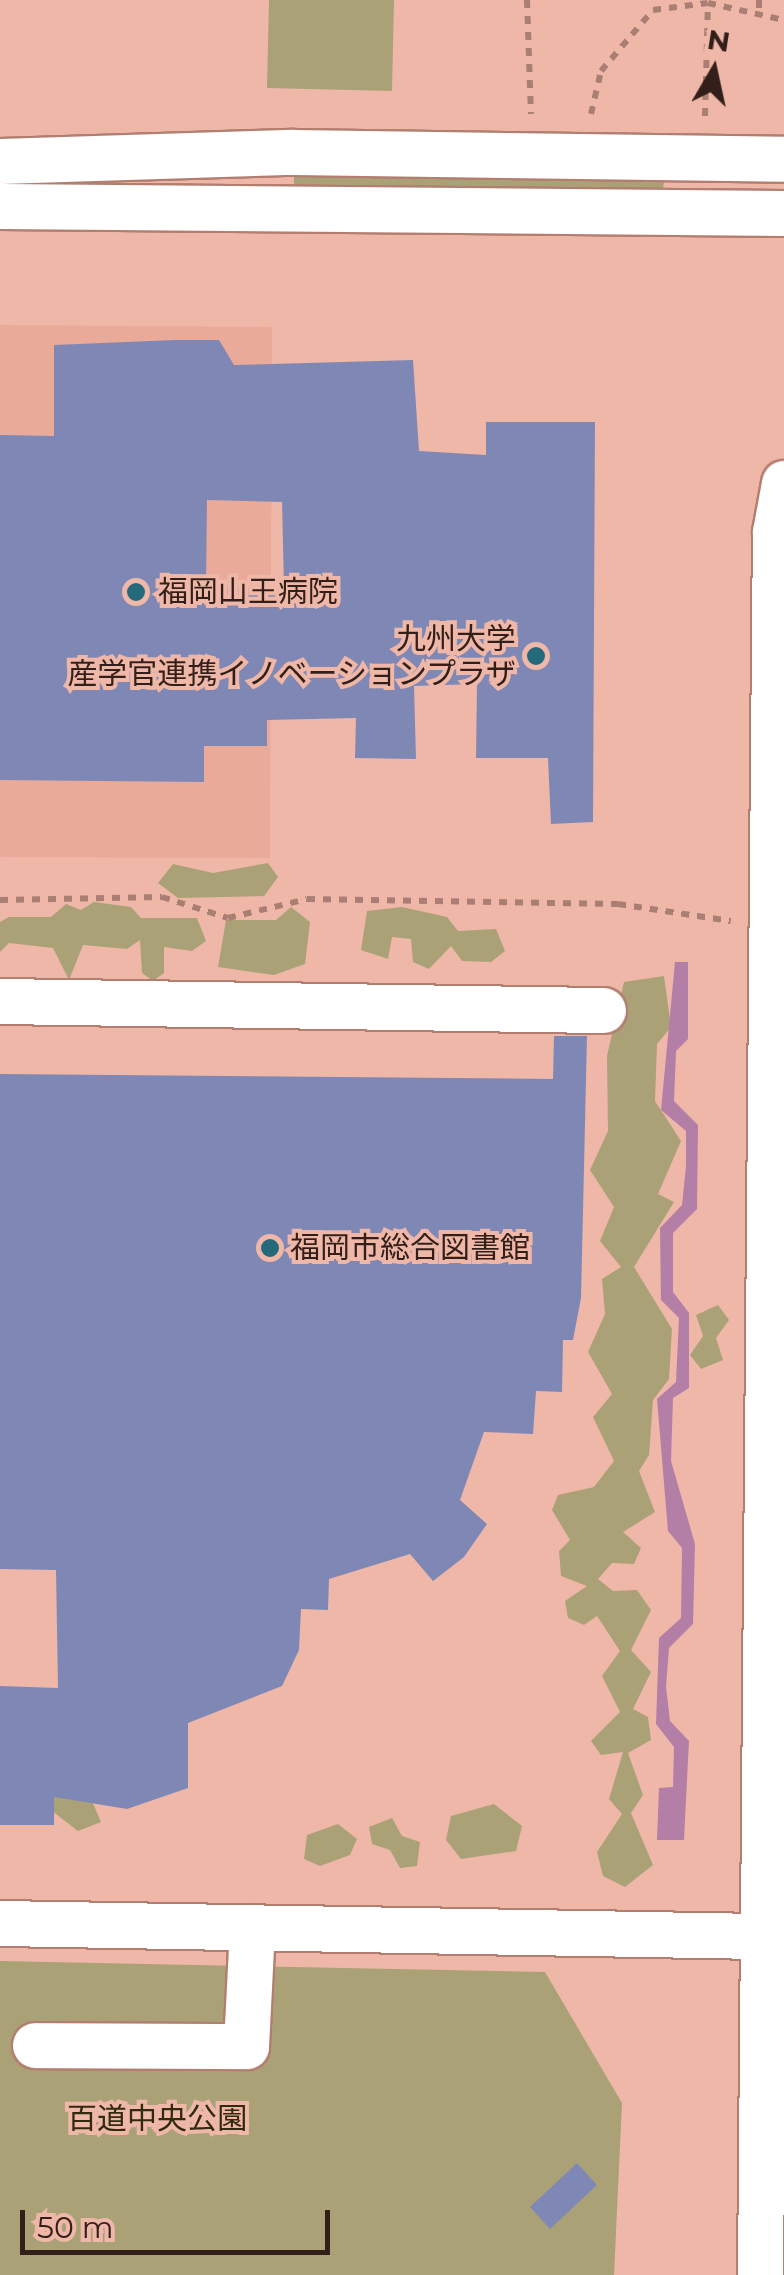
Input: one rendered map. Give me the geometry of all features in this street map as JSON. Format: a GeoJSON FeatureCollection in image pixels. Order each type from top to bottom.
{"type":"FeatureCollection","features":[{"type":"Feature","properties":{"kind":"street"},"geometry":{"type":"LineString","coordinates":[[0,162],[294,152],[784,159]]}},
{"type":"Feature","properties":{"kind":"street"},"geometry":{"type":"LineString","coordinates":[[0,206],[784,213]]}},
{"type":"Feature","properties":{"kind":"street"},"geometry":{"type":"LineString","coordinates":[[760,2275],[775,532],[784,484]]}},
{"type":"Feature","properties":{"kind":"street"},"geometry":{"type":"LineString","coordinates":[[0,1001],[603,1010]]}},
{"type":"Feature","properties":{"kind":"street"},"geometry":{"type":"LineString","coordinates":[[0,1922],[764,1936]]}},
{"type":"Feature","properties":{"kind":"street"},"geometry":{"type":"LineString","coordinates":[[35,2045],[246,2046],[252,1927]]}},
{"type":"Feature","properties":{"kind":"path"},"geometry":{"type":"LineString","coordinates":[[526,0],[531,120]]}},
{"type":"Feature","properties":{"kind":"path"},"geometry":{"type":"LineString","coordinates":[[759,0],[759,11]]}},
{"type":"Feature","properties":{"kind":"path"},"geometry":{"type":"LineString","coordinates":[[591,120],[615,48],[632,25],[672,2],[708,2],[784,20]]}},
{"type":"Feature","properties":{"kind":"path"},"geometry":{"type":"LineString","coordinates":[[704,122],[708,2]]}},
{"type":"Feature","properties":{"kind":"path"},"geometry":{"type":"LineString","coordinates":[[0,900],[144,896],[228,918],[307,899],[618,904],[772,927]]}},
{"type":"Feature","properties":{"kind":"shaded area","name":"福岡山王病院"},"geometry":{"type":"Polygon","coordinates":[[[0,325],[272,327],[270,858],[0,857],[0,325]]]}},
{"type":"Feature","properties":{"kind":"shaded area"},"geometry":{"type":"Polygon","coordinates":[[[675,962],[688,962],[688,1039],[676,1051],[674,1101],[698,1125],[697,1209],[673,1233],[673,1292],[689,1313],[689,1388],[673,1398],[671,1461],[695,1544],[693,1624],[669,1648],[666,1687],[670,1721],[689,1741],[684,1840],[657,1840],[659,1788],[673,1787],[674,1747],[656,1724],[659,1638],[681,1618],[682,1548],[668,1531],[657,1399],[676,1382],[679,1318],[661,1300],[660,1228],[682,1205],[686,1166],[686,1131],[661,1110],[675,962]]]}},
{"type":"Feature","properties":{"kind":"green space"},"geometry":{"type":"Polygon","coordinates":[[[269,0],[394,0],[392,91],[267,88],[269,0]]]}},
{"type":"Feature","properties":{"kind":"green space"},"geometry":{"type":"Polygon","coordinates":[[[294,176],[664,181],[663,190],[294,185],[294,176]]]}},
{"type":"Feature","properties":{"kind":"green space"},"geometry":{"type":"Polygon","coordinates":[[[268,863],[278,877],[264,896],[178,898],[158,883],[173,864],[213,873],[268,863]]]}},
{"type":"Feature","properties":{"kind":"green space"},"geometry":{"type":"Polygon","coordinates":[[[94,902],[131,907],[141,918],[197,918],[206,941],[192,951],[164,947],[164,973],[153,981],[142,973],[140,940],[127,949],[83,945],[69,980],[53,948],[9,943],[0,952],[0,922],[9,917],[51,917],[66,904],[81,910],[94,902]]]}},
{"type":"Feature","properties":{"kind":"green space"},"geometry":{"type":"Polygon","coordinates":[[[291,907],[310,922],[305,964],[274,975],[218,967],[226,920],[276,920],[291,907]]]}},
{"type":"Feature","properties":{"kind":"green space"},"geometry":{"type":"Polygon","coordinates":[[[402,907],[447,917],[458,931],[496,929],[505,951],[491,962],[462,961],[451,946],[429,969],[413,962],[411,939],[392,937],[388,959],[361,950],[367,911],[402,907]]]}},
{"type":"Feature","properties":{"kind":"green space"},"geometry":{"type":"Polygon","coordinates":[[[664,976],[671,1027],[657,1044],[655,1101],[681,1141],[658,1194],[674,1202],[634,1267],[672,1329],[669,1379],[653,1400],[649,1455],[639,1471],[655,1512],[623,1532],[641,1548],[634,1564],[612,1563],[598,1579],[613,1591],[637,1590],[651,1610],[631,1650],[651,1672],[633,1709],[648,1717],[651,1740],[628,1753],[643,1795],[631,1813],[653,1865],[625,1887],[603,1876],[597,1852],[622,1814],[609,1799],[623,1752],[601,1755],[591,1741],[620,1712],[602,1676],[620,1651],[597,1616],[584,1625],[568,1618],[565,1601],[587,1586],[561,1576],[559,1551],[570,1540],[552,1510],[558,1495],[594,1487],[614,1461],[593,1417],[612,1394],[588,1352],[605,1314],[602,1279],[621,1267],[600,1241],[614,1207],[590,1170],[608,1131],[607,1056],[624,982],[664,976]]]}},
{"type":"Feature","properties":{"kind":"green space"},"geometry":{"type":"Polygon","coordinates":[[[718,1305],[729,1320],[716,1338],[723,1360],[701,1369],[690,1355],[703,1336],[696,1315],[718,1305]]]}},
{"type":"Feature","properties":{"kind":"green space"},"geometry":{"type":"Polygon","coordinates":[[[50,1794],[91,1799],[101,1822],[78,1831],[52,1811],[50,1794]]]}},
{"type":"Feature","properties":{"kind":"green space"},"geometry":{"type":"Polygon","coordinates":[[[494,1804],[522,1826],[516,1851],[461,1859],[446,1840],[451,1816],[494,1804]]]}},
{"type":"Feature","properties":{"kind":"green space"},"geometry":{"type":"Polygon","coordinates":[[[392,1818],[402,1836],[420,1842],[417,1866],[400,1868],[390,1850],[372,1844],[369,1827],[392,1818]]]}},
{"type":"Feature","properties":{"kind":"green space"},"geometry":{"type":"Polygon","coordinates":[[[338,1824],[357,1839],[350,1855],[320,1866],[304,1859],[307,1835],[338,1824]]]}},
{"type":"Feature","properties":{"kind":"green space","name":"百道中央公園"},"geometry":{"type":"Polygon","coordinates":[[[0,1961],[545,1972],[622,2103],[614,2275],[0,2275],[0,1961]]]}},
{"type":"Feature","properties":{"kind":"building"},"geometry":{"type":"Polygon","coordinates":[[[219,340],[234,365],[413,360],[419,451],[486,455],[486,422],[595,422],[593,822],[551,824],[548,758],[476,758],[477,684],[414,686],[416,759],[355,758],[356,718],[267,720],[267,746],[204,746],[204,782],[0,780],[0,435],[54,436],[54,345],[219,340]],[[207,500],[206,587],[284,587],[282,502],[207,500]]]}},
{"type":"Feature","properties":{"kind":"building"},"geometry":{"type":"Polygon","coordinates":[[[554,1036],[587,1036],[581,1298],[573,1340],[563,1340],[562,1392],[536,1391],[533,1434],[484,1432],[460,1500],[487,1524],[464,1557],[433,1581],[410,1554],[329,1579],[328,1610],[301,1609],[299,1650],[282,1686],[188,1723],[188,1788],[127,1809],[54,1797],[54,1825],[0,1825],[0,1686],[58,1688],[56,1570],[0,1569],[0,1074],[553,1079],[554,1036]]]}},
{"type":"Feature","properties":{"kind":"building"},"geometry":{"type":"Polygon","coordinates":[[[577,2163],[597,2185],[550,2229],[530,2207],[577,2163]]]}},
{"type":"Feature","properties":{"kind":"place","name":"福岡山王病院"},"geometry":{"type":"Point","coordinates":[136,592]}},
{"type":"Feature","properties":{"kind":"place","name":"九州大学 産学官連携イノベーションプラザ"},"geometry":{"type":"Point","coordinates":[536,656]}},
{"type":"Feature","properties":{"kind":"place","name":"福岡市総合図書館"},"geometry":{"type":"Point","coordinates":[270,1248]}}]}
